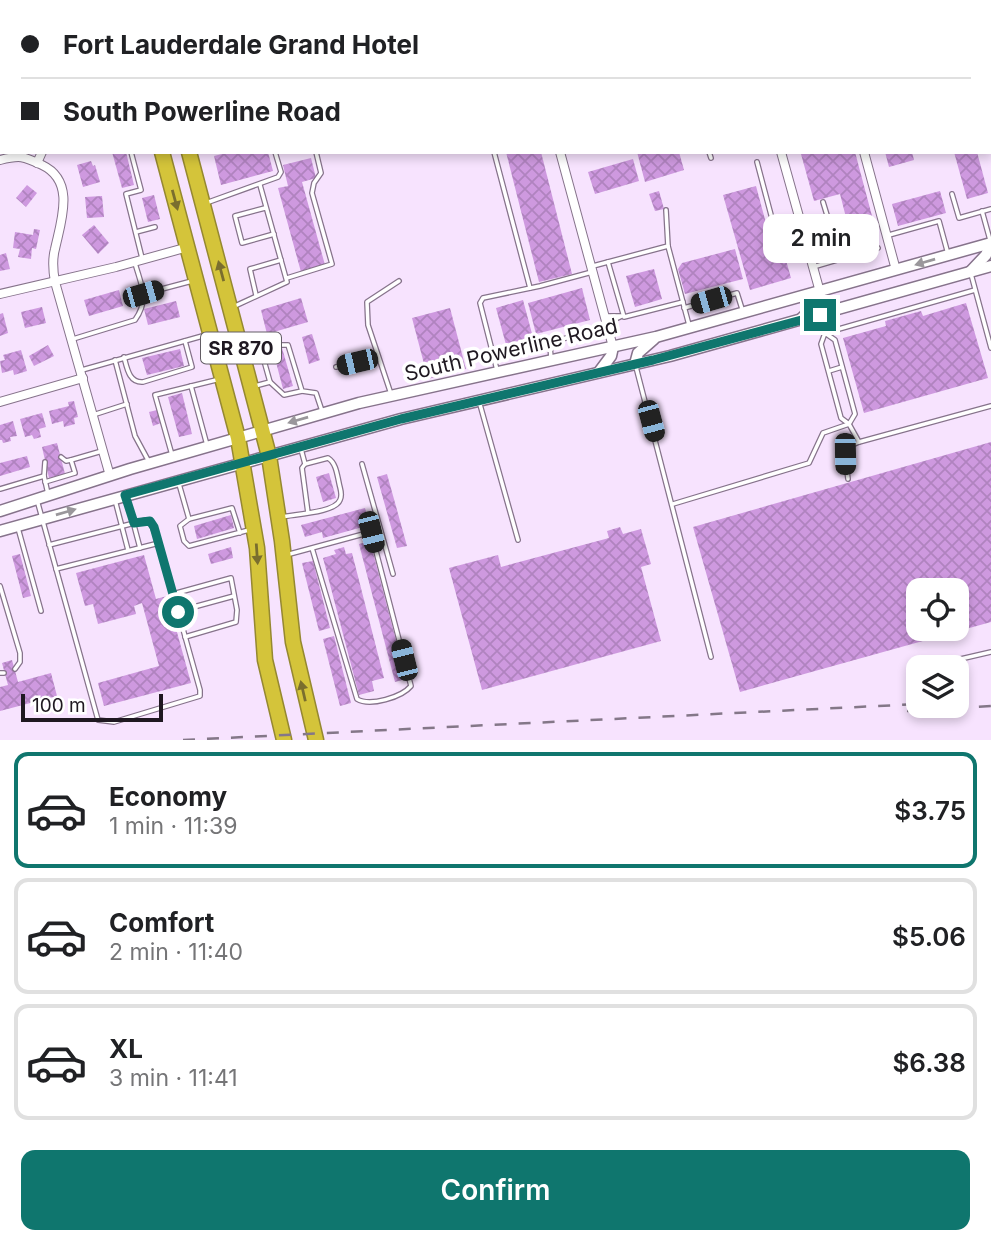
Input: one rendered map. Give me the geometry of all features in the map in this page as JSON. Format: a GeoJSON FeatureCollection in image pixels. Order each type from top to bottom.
{"type":"FeatureCollection","features":[{"type":"Feature","properties":{"kind":"highway","name":"SR 870"},"geometry":{"type":"LineString","coordinates":[[163,154],[238,438],[247,531],[265,660],[284,740]]}},
{"type":"Feature","properties":{"kind":"highway","name":"SR 870"},"geometry":{"type":"LineString","coordinates":[[190,154],[263,431],[279,517],[293,642],[316,740]]}},
{"type":"Feature","properties":{"kind":"main road","name":"South Powerline Road"},"geometry":{"type":"LineString","coordinates":[[0,509],[322,413],[656,337],[991,243]]}},
{"type":"Feature","properties":{"kind":"main road"},"geometry":{"type":"LineString","coordinates":[[970,272],[986,255],[991,243]]}},
{"type":"Feature","properties":{"kind":"main road","name":"South Powerline Road"},"geometry":{"type":"LineString","coordinates":[[0,531],[300,447],[479,400],[635,364],[991,266]]}},
{"type":"Feature","properties":{"kind":"main road"},"geometry":{"type":"LineString","coordinates":[[800,320],[817,303],[820,292]]}},
{"type":"Feature","properties":{"kind":"main road"},"geometry":{"type":"LineString","coordinates":[[635,364],[638,353],[656,337]]}},
{"type":"Feature","properties":{"kind":"main road"},"geometry":{"type":"LineString","coordinates":[[599,372],[611,356],[613,346]]}},
{"type":"Feature","properties":{"kind":"street"},"geometry":{"type":"LineString","coordinates":[[37,163],[41,154]]}},
{"type":"Feature","properties":{"kind":"street"},"geometry":{"type":"LineString","coordinates":[[561,154],[613,346]]}},
{"type":"Feature","properties":{"kind":"street"},"geometry":{"type":"LineString","coordinates":[[782,154],[820,292]]}},
{"type":"Feature","properties":{"kind":"street"},"geometry":{"type":"LineString","coordinates":[[865,154],[896,270]]}},
{"type":"Feature","properties":{"kind":"street"},"geometry":{"type":"LineString","coordinates":[[0,160],[20,155],[49,168],[61,186],[63,221],[54,251],[55,282],[110,476]]}},
{"type":"Feature","properties":{"kind":"street"},"geometry":{"type":"LineString","coordinates":[[0,294],[188,247]]}},
{"type":"Feature","properties":{"kind":"street"},"geometry":{"type":"LineString","coordinates":[[0,402],[82,374]]}},
{"type":"Feature","properties":{"kind":"lane"},"geometry":{"type":"LineString","coordinates":[[71,339],[135,320],[144,304],[136,232],[126,194],[141,190],[133,154]]}},
{"type":"Feature","properties":{"kind":"lane"},"geometry":{"type":"LineString","coordinates":[[203,204],[274,180],[281,174],[276,154]]}},
{"type":"Feature","properties":{"kind":"lane"},"geometry":{"type":"LineString","coordinates":[[287,278],[332,264],[311,189],[321,173],[316,154]]}},
{"type":"Feature","properties":{"kind":"lane"},"geometry":{"type":"LineString","coordinates":[[495,154],[530,288]]}},
{"type":"Feature","properties":{"kind":"lane"},"geometry":{"type":"LineString","coordinates":[[710,154],[711,158]]}},
{"type":"Feature","properties":{"kind":"lane"},"geometry":{"type":"LineString","coordinates":[[757,162],[775,230],[801,224]]}},
{"type":"Feature","properties":{"kind":"lane"},"geometry":{"type":"LineString","coordinates":[[231,308],[256,295],[285,285],[287,278],[260,185]]}},
{"type":"Feature","properties":{"kind":"lane"},"geometry":{"type":"LineString","coordinates":[[952,194],[959,218],[991,209]]}},
{"type":"Feature","properties":{"kind":"lane"},"geometry":{"type":"LineString","coordinates":[[807,246],[834,239],[823,202]]}},
{"type":"Feature","properties":{"kind":"lane"},"geometry":{"type":"LineString","coordinates":[[266,208],[235,216],[242,243],[274,234]]}},
{"type":"Feature","properties":{"kind":"lane"},"geometry":{"type":"LineString","coordinates":[[666,209],[668,246],[690,328]]}},
{"type":"Feature","properties":{"kind":"lane"},"geometry":{"type":"LineString","coordinates":[[982,211],[991,243]]}},
{"type":"Feature","properties":{"kind":"lane"},"geometry":{"type":"LineString","coordinates":[[887,236],[939,221],[949,256]]}},
{"type":"Feature","properties":{"kind":"lane"},"geometry":{"type":"LineString","coordinates":[[136,232],[155,227]]}},
{"type":"Feature","properties":{"kind":"lane"},"geometry":{"type":"LineString","coordinates":[[498,372],[481,300],[668,246]]}},
{"type":"Feature","properties":{"kind":"lane"},"geometry":{"type":"LineString","coordinates":[[813,267],[878,248]]}},
{"type":"Feature","properties":{"kind":"lane"},"geometry":{"type":"LineString","coordinates":[[256,295],[250,269],[281,260]]}},
{"type":"Feature","properties":{"kind":"lane"},"geometry":{"type":"LineString","coordinates":[[608,262],[622,316]]}},
{"type":"Feature","properties":{"kind":"lane"},"geometry":{"type":"LineString","coordinates":[[970,272],[991,348]]}},
{"type":"Feature","properties":{"kind":"lane"},"geometry":{"type":"LineString","coordinates":[[143,294],[196,279]]}},
{"type":"Feature","properties":{"kind":"lane"},"geometry":{"type":"LineString","coordinates":[[392,397],[368,325],[367,302],[399,282]]}},
{"type":"Feature","properties":{"kind":"lane"},"geometry":{"type":"LineString","coordinates":[[825,333],[975,290]]}},
{"type":"Feature","properties":{"kind":"lane"},"geometry":{"type":"LineString","coordinates":[[684,308],[737,293],[743,314]]}},
{"type":"Feature","properties":{"kind":"lane"},"geometry":{"type":"LineString","coordinates":[[606,319],[628,317],[683,302]]}},
{"type":"Feature","properties":{"kind":"lane"},"geometry":{"type":"LineString","coordinates":[[820,315],[825,333],[821,344],[841,418],[849,424],[859,442]]}},
{"type":"Feature","properties":{"kind":"lane"},"geometry":{"type":"LineString","coordinates":[[551,360],[550,346],[553,342],[592,330]]}},
{"type":"Feature","properties":{"kind":"lane"},"geometry":{"type":"LineString","coordinates":[[673,504],[809,463],[823,432],[849,424],[855,414],[835,341],[825,333]]}},
{"type":"Feature","properties":{"kind":"lane"},"geometry":{"type":"LineString","coordinates":[[82,374],[124,357],[210,334]]}},
{"type":"Feature","properties":{"kind":"lane"},"geometry":{"type":"LineString","coordinates":[[124,357],[131,378],[137,383],[142,382],[192,367],[185,341]]}},
{"type":"Feature","properties":{"kind":"lane"},"geometry":{"type":"LineString","coordinates":[[281,345],[288,345],[302,391]]}},
{"type":"Feature","properties":{"kind":"lane"},"geometry":{"type":"LineString","coordinates":[[243,355],[271,347]]}},
{"type":"Feature","properties":{"kind":"lane"},"geometry":{"type":"LineString","coordinates":[[261,350],[270,382],[284,395],[314,391],[322,413]]}},
{"type":"Feature","properties":{"kind":"lane"},"geometry":{"type":"LineString","coordinates":[[336,367],[378,357]]}},
{"type":"Feature","properties":{"kind":"lane"},"geometry":{"type":"LineString","coordinates":[[115,360],[139,445],[150,463]]}},
{"type":"Feature","properties":{"kind":"lane"},"geometry":{"type":"LineString","coordinates":[[635,364],[711,657]]}},
{"type":"Feature","properties":{"kind":"lane"},"geometry":{"type":"LineString","coordinates":[[829,371],[842,367]]}},
{"type":"Feature","properties":{"kind":"lane"},"geometry":{"type":"LineString","coordinates":[[173,457],[155,395],[222,378]]}},
{"type":"Feature","properties":{"kind":"lane"},"geometry":{"type":"LineString","coordinates":[[251,388],[270,382]]}},
{"type":"Feature","properties":{"kind":"lane"},"geometry":{"type":"LineString","coordinates":[[191,386],[208,447]]}},
{"type":"Feature","properties":{"kind":"lane"},"geometry":{"type":"LineString","coordinates":[[479,400],[518,540]]}},
{"type":"Feature","properties":{"kind":"lane"},"geometry":{"type":"LineString","coordinates":[[93,415],[127,404]]}},
{"type":"Feature","properties":{"kind":"lane"},"geometry":{"type":"LineString","coordinates":[[848,479],[845,454],[852,445],[991,406]]}},
{"type":"Feature","properties":{"kind":"lane"},"geometry":{"type":"LineString","coordinates":[[300,447],[305,464],[301,475],[308,513]]}},
{"type":"Feature","properties":{"kind":"lane"},"geometry":{"type":"LineString","coordinates":[[61,457],[68,460],[102,451]]}},
{"type":"Feature","properties":{"kind":"lane"},"geometry":{"type":"LineString","coordinates":[[279,517],[334,507],[340,502],[342,495],[334,463],[330,459],[305,464]]}},
{"type":"Feature","properties":{"kind":"lane"},"geometry":{"type":"LineString","coordinates":[[63,467],[68,460]]}},
{"type":"Feature","properties":{"kind":"lane"},"geometry":{"type":"LineString","coordinates":[[68,460],[78,487]]}},
{"type":"Feature","properties":{"kind":"lane"},"geometry":{"type":"LineString","coordinates":[[45,462],[49,496]]}},
{"type":"Feature","properties":{"kind":"lane"},"geometry":{"type":"LineString","coordinates":[[362,464],[393,574]]}},
{"type":"Feature","properties":{"kind":"lane"},"geometry":{"type":"LineString","coordinates":[[0,489],[45,475],[75,473]]}},
{"type":"Feature","properties":{"kind":"lane"},"geometry":{"type":"LineString","coordinates":[[178,480],[189,519]]}},
{"type":"Feature","properties":{"kind":"lane"},"geometry":{"type":"LineString","coordinates":[[120,497],[134,523],[140,548]]}},
{"type":"Feature","properties":{"kind":"lane"},"geometry":{"type":"LineString","coordinates":[[120,497],[121,527],[128,551]]}},
{"type":"Feature","properties":{"kind":"lane"},"geometry":{"type":"LineString","coordinates":[[37,500],[49,545],[99,720],[114,722],[200,696],[159,543],[150,521],[49,545]]}},
{"type":"Feature","properties":{"kind":"lane"},"geometry":{"type":"LineString","coordinates":[[232,508],[247,531],[189,546],[184,541],[180,526],[189,519],[232,508]]}},
{"type":"Feature","properties":{"kind":"lane"},"geometry":{"type":"LineString","coordinates":[[17,526],[40,611]]}},
{"type":"Feature","properties":{"kind":"lane"},"geometry":{"type":"LineString","coordinates":[[284,556],[312,548],[371,532],[411,686],[405,692],[369,703],[358,699],[312,548]]}},
{"type":"Feature","properties":{"kind":"lane"},"geometry":{"type":"LineString","coordinates":[[56,569],[159,543]]}},
{"type":"Feature","properties":{"kind":"lane"},"geometry":{"type":"LineString","coordinates":[[173,594],[231,578],[237,610],[236,622],[185,637]]}},
{"type":"Feature","properties":{"kind":"lane"},"geometry":{"type":"LineString","coordinates":[[0,586],[20,653],[20,662],[15,669]]}},
{"type":"Feature","properties":{"kind":"lane"},"geometry":{"type":"LineString","coordinates":[[178,612],[234,596]]}},
{"type":"Feature","properties":{"kind":"lane"},"geometry":{"type":"LineString","coordinates":[[969,657],[991,652]]}},
{"type":"Feature","properties":{"kind":"building"},"geometry":{"type":"Polygon","coordinates":[[[113,154],[126,154],[134,185],[122,188],[113,154]]]}},
{"type":"Feature","properties":{"kind":"building"},"geometry":{"type":"Polygon","coordinates":[[[269,154],[273,171],[221,185],[214,156],[269,154]]]}},
{"type":"Feature","properties":{"kind":"building"},"geometry":{"type":"Polygon","coordinates":[[[507,154],[542,154],[572,274],[539,282],[507,154]]]}},
{"type":"Feature","properties":{"kind":"building"},"geometry":{"type":"Polygon","coordinates":[[[638,154],[680,154],[684,170],[645,182],[638,154]]]}},
{"type":"Feature","properties":{"kind":"building"},"geometry":{"type":"Polygon","coordinates":[[[801,154],[856,154],[876,231],[851,237],[840,194],[814,201],[801,154]]]}},
{"type":"Feature","properties":{"kind":"building"},"geometry":{"type":"Polygon","coordinates":[[[886,154],[912,154],[914,160],[889,167],[886,154]]]}},
{"type":"Feature","properties":{"kind":"building"},"geometry":{"type":"Polygon","coordinates":[[[955,154],[978,154],[988,193],[967,199],[955,154]]]}},
{"type":"Feature","properties":{"kind":"building"},"geometry":{"type":"Polygon","coordinates":[[[311,158],[316,178],[302,182],[325,265],[301,272],[278,188],[288,186],[283,165],[311,158]]]}},
{"type":"Feature","properties":{"kind":"building"},"geometry":{"type":"Polygon","coordinates":[[[633,159],[639,181],[595,194],[588,172],[633,159]]]}},
{"type":"Feature","properties":{"kind":"building"},"geometry":{"type":"Polygon","coordinates":[[[91,161],[93,166],[95,165],[100,182],[83,187],[77,165],[91,161]]]}},
{"type":"Feature","properties":{"kind":"building"},"geometry":{"type":"Polygon","coordinates":[[[27,185],[37,193],[26,207],[16,198],[27,185]]]}},
{"type":"Feature","properties":{"kind":"building"},"geometry":{"type":"Polygon","coordinates":[[[756,186],[770,238],[779,235],[791,278],[750,290],[723,195],[756,186]]]}},
{"type":"Feature","properties":{"kind":"building"},"geometry":{"type":"Polygon","coordinates":[[[659,191],[664,209],[655,211],[649,194],[659,191]]]}},
{"type":"Feature","properties":{"kind":"building"},"geometry":{"type":"Polygon","coordinates":[[[940,191],[946,213],[898,226],[892,204],[940,191]]]}},
{"type":"Feature","properties":{"kind":"building"},"geometry":{"type":"Polygon","coordinates":[[[154,195],[160,219],[148,222],[142,198],[154,195]]]}},
{"type":"Feature","properties":{"kind":"building"},"geometry":{"type":"Polygon","coordinates":[[[102,196],[104,217],[87,218],[85,197],[102,196]]]}},
{"type":"Feature","properties":{"kind":"building"},"geometry":{"type":"Polygon","coordinates":[[[94,225],[109,243],[98,254],[82,235],[94,225]]]}},
{"type":"Feature","properties":{"kind":"building"},"geometry":{"type":"Polygon","coordinates":[[[34,229],[40,230],[36,249],[32,248],[31,259],[18,257],[20,249],[13,248],[15,232],[33,235],[34,229]]]}},
{"type":"Feature","properties":{"kind":"building"},"geometry":{"type":"Polygon","coordinates":[[[735,249],[743,279],[685,294],[678,269],[682,263],[735,249]]]}},
{"type":"Feature","properties":{"kind":"building"},"geometry":{"type":"Polygon","coordinates":[[[6,253],[10,269],[0,271],[0,255],[6,253]]]}},
{"type":"Feature","properties":{"kind":"building"},"geometry":{"type":"Polygon","coordinates":[[[654,269],[662,299],[635,307],[626,276],[654,269]]]}},
{"type":"Feature","properties":{"kind":"building"},"geometry":{"type":"Polygon","coordinates":[[[582,288],[590,320],[536,334],[528,303],[582,288]]]}},
{"type":"Feature","properties":{"kind":"building"},"geometry":{"type":"Polygon","coordinates":[[[119,290],[123,306],[89,316],[84,300],[119,290]]]}},
{"type":"Feature","properties":{"kind":"building"},"geometry":{"type":"Polygon","coordinates":[[[301,298],[308,322],[267,334],[261,310],[301,298]]]}},
{"type":"Feature","properties":{"kind":"building"},"geometry":{"type":"Polygon","coordinates":[[[523,300],[535,345],[508,352],[496,308],[523,300]]]}},
{"type":"Feature","properties":{"kind":"building"},"geometry":{"type":"Polygon","coordinates":[[[176,301],[180,317],[148,325],[144,309],[176,301]]]}},
{"type":"Feature","properties":{"kind":"building"},"geometry":{"type":"Polygon","coordinates":[[[966,303],[988,378],[864,413],[843,338],[886,326],[885,321],[921,311],[923,316],[966,303]]]}},
{"type":"Feature","properties":{"kind":"building"},"geometry":{"type":"Polygon","coordinates":[[[42,307],[46,323],[25,328],[21,312],[42,307]]]}},
{"type":"Feature","properties":{"kind":"building"},"geometry":{"type":"Polygon","coordinates":[[[450,308],[466,369],[428,379],[412,318],[450,308]]]}},
{"type":"Feature","properties":{"kind":"building"},"geometry":{"type":"Polygon","coordinates":[[[3,313],[8,333],[0,336],[0,314],[3,313]]]}},
{"type":"Feature","properties":{"kind":"building"},"geometry":{"type":"Polygon","coordinates":[[[312,334],[320,360],[309,364],[302,337],[312,334]]]}},
{"type":"Feature","properties":{"kind":"building"},"geometry":{"type":"Polygon","coordinates":[[[280,341],[293,386],[283,389],[271,343],[280,341]]]}},
{"type":"Feature","properties":{"kind":"building"},"geometry":{"type":"Polygon","coordinates":[[[48,345],[54,356],[34,366],[29,356],[48,345]]]}},
{"type":"Feature","properties":{"kind":"building"},"geometry":{"type":"Polygon","coordinates":[[[180,349],[184,366],[147,375],[142,358],[180,349]]]}},
{"type":"Feature","properties":{"kind":"building"},"geometry":{"type":"Polygon","coordinates":[[[21,350],[27,371],[14,375],[13,370],[2,373],[0,361],[5,360],[3,355],[21,350]]]}},
{"type":"Feature","properties":{"kind":"building"},"geometry":{"type":"Polygon","coordinates":[[[182,393],[192,434],[179,437],[168,397],[182,393]]]}},
{"type":"Feature","properties":{"kind":"building"},"geometry":{"type":"Polygon","coordinates":[[[74,401],[78,417],[74,418],[75,424],[64,427],[63,421],[52,424],[49,411],[69,406],[68,402],[74,401]]]}},
{"type":"Feature","properties":{"kind":"building"},"geometry":{"type":"Polygon","coordinates":[[[157,410],[161,423],[153,426],[149,412],[157,410]]]}},
{"type":"Feature","properties":{"kind":"building"},"geometry":{"type":"Polygon","coordinates":[[[42,413],[46,427],[39,429],[41,437],[25,437],[20,419],[42,413]]]}},
{"type":"Feature","properties":{"kind":"building"},"geometry":{"type":"Polygon","coordinates":[[[13,421],[17,436],[10,437],[11,441],[3,443],[0,440],[0,425],[13,421]]]}},
{"type":"Feature","properties":{"kind":"building"},"geometry":{"type":"Polygon","coordinates":[[[991,442],[991,622],[969,628],[969,578],[906,578],[906,641],[923,641],[740,692],[693,527],[991,442]]]}},
{"type":"Feature","properties":{"kind":"building"},"geometry":{"type":"Polygon","coordinates":[[[57,443],[65,474],[49,478],[42,447],[57,443]]]}},
{"type":"Feature","properties":{"kind":"building"},"geometry":{"type":"Polygon","coordinates":[[[27,456],[30,467],[0,476],[0,463],[27,456]]]}},
{"type":"Feature","properties":{"kind":"building"},"geometry":{"type":"Polygon","coordinates":[[[329,473],[336,498],[323,502],[316,477],[329,473]]]}},
{"type":"Feature","properties":{"kind":"building"},"geometry":{"type":"Polygon","coordinates":[[[387,474],[407,546],[397,548],[377,477],[387,474]]]}},
{"type":"Feature","properties":{"kind":"building"},"geometry":{"type":"Polygon","coordinates":[[[365,508],[370,525],[323,538],[322,532],[305,537],[301,525],[365,508]]]}},
{"type":"Feature","properties":{"kind":"building"},"geometry":{"type":"Polygon","coordinates":[[[231,515],[234,528],[197,539],[194,526],[231,515]]]}},
{"type":"Feature","properties":{"kind":"building"},"geometry":{"type":"Polygon","coordinates":[[[620,527],[623,534],[641,529],[651,564],[641,567],[661,641],[482,690],[449,568],[498,555],[501,567],[609,538],[607,531],[620,527]]]}},
{"type":"Feature","properties":{"kind":"building"},"geometry":{"type":"Polygon","coordinates":[[[370,541],[406,679],[395,682],[359,544],[370,541]]]}},
{"type":"Feature","properties":{"kind":"building"},"geometry":{"type":"Polygon","coordinates":[[[231,547],[233,558],[211,564],[208,554],[231,547]]]}},
{"type":"Feature","properties":{"kind":"building"},"geometry":{"type":"Polygon","coordinates":[[[344,547],[346,554],[352,553],[384,678],[372,681],[374,691],[359,695],[323,558],[336,554],[334,550],[344,547]]]}},
{"type":"Feature","properties":{"kind":"building"},"geometry":{"type":"Polygon","coordinates":[[[20,554],[31,596],[23,598],[12,556],[20,554]]]}},
{"type":"Feature","properties":{"kind":"building"},"geometry":{"type":"Polygon","coordinates":[[[144,555],[156,599],[167,596],[191,683],[104,706],[98,683],[159,666],[142,603],[134,606],[136,614],[98,624],[93,604],[85,606],[76,573],[144,555]]]}},
{"type":"Feature","properties":{"kind":"building"},"geometry":{"type":"Polygon","coordinates":[[[313,561],[330,628],[319,631],[302,563],[313,561]]]}},
{"type":"Feature","properties":{"kind":"building"},"geometry":{"type":"Polygon","coordinates":[[[334,636],[351,703],[340,706],[323,639],[334,636]]]}},
{"type":"Feature","properties":{"kind":"building"},"geometry":{"type":"Polygon","coordinates":[[[12,660],[18,682],[51,673],[57,696],[0,711],[0,687],[8,685],[2,663],[12,660]]]}},
{"type":"Feature","properties":{"kind":"railway"},"geometry":{"type":"LineString","coordinates":[[183,740],[906,705]]}},
{"type":"Feature","properties":{"kind":"railway"},"geometry":{"type":"LineString","coordinates":[[969,707],[991,706]]}},
{"type":"Feature","properties":{"kind":"route"},"geometry":{"type":"LineString","coordinates":[[178,612],[154,527],[146,520],[134,523],[125,495],[401,419],[653,360],[820,315]]}}]}
